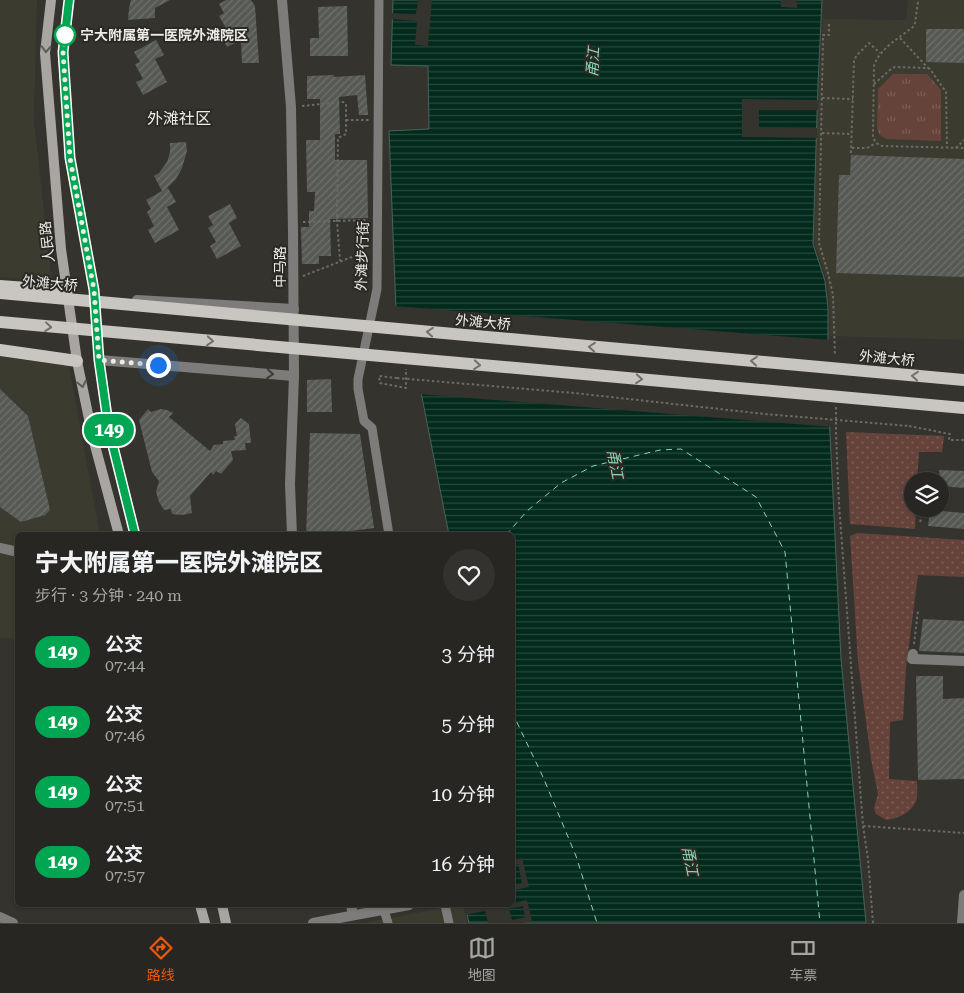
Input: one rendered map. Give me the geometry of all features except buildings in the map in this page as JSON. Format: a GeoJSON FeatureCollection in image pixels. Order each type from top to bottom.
{"type":"FeatureCollection","features":[{"type":"Feature","properties":{"kind":"main road","name":"人民路"},"geometry":{"type":"LineString","coordinates":[[51,0],[45,53],[61,249],[78,361],[93,438],[118,532]]}},
{"type":"Feature","properties":{"kind":"main road"},"geometry":{"type":"LineString","coordinates":[[69,0],[63,52],[70,158],[95,297],[99,360],[109,430],[134,532]]}},
{"type":"Feature","properties":{"kind":"main road"},"geometry":{"type":"LineString","coordinates":[[0,286],[67,291]]}},
{"type":"Feature","properties":{"kind":"main road","name":"外滩大桥"},"geometry":{"type":"LineString","coordinates":[[0,293],[964,380]]}},
{"type":"Feature","properties":{"kind":"main road"},"geometry":{"type":"LineString","coordinates":[[0,322],[964,408]]}},
{"type":"Feature","properties":{"kind":"main road"},"geometry":{"type":"LineString","coordinates":[[0,350],[78,361]]}},
{"type":"Feature","properties":{"kind":"main road"},"geometry":{"type":"LineString","coordinates":[[200,907],[204,923]]}},
{"type":"Feature","properties":{"kind":"main road"},"geometry":{"type":"LineString","coordinates":[[222,907],[226,923]]}},
{"type":"Feature","properties":{"kind":"street","name":"中马路"},"geometry":{"type":"LineString","coordinates":[[282,0],[291,107],[294,280],[294,376],[290,484],[292,532]]}},
{"type":"Feature","properties":{"kind":"street","name":"外滩步行街"},"geometry":{"type":"LineString","coordinates":[[379,0],[377,289],[363,350],[358,389],[364,421],[372,428],[389,532]]}},
{"type":"Feature","properties":{"kind":"street"},"geometry":{"type":"LineString","coordinates":[[95,297],[294,309]]}},
{"type":"Feature","properties":{"kind":"street"},"geometry":{"type":"LineString","coordinates":[[99,360],[294,376]]}},
{"type":"Feature","properties":{"kind":"street"},"geometry":{"type":"LineString","coordinates":[[0,548],[15,551]]}},
{"type":"Feature","properties":{"kind":"street"},"geometry":{"type":"LineString","coordinates":[[913,654],[912,659],[964,661]]}},
{"type":"Feature","properties":{"kind":"street"},"geometry":{"type":"LineString","coordinates":[[962,923],[964,895]]}},
{"type":"Feature","properties":{"kind":"street"},"geometry":{"type":"LineString","coordinates":[[313,923],[353,914],[399,907]]}},
{"type":"Feature","properties":{"kind":"street"},"geometry":{"type":"LineString","coordinates":[[445,907],[449,923]]}},
{"type":"Feature","properties":{"kind":"street"},"geometry":{"type":"LineString","coordinates":[[384,910],[388,923]]}},
{"type":"Feature","properties":{"kind":"street"},"geometry":{"type":"LineString","coordinates":[[0,918],[13,923]]}},
{"type":"Feature","properties":{"kind":"path"},"geometry":{"type":"LineString","coordinates":[[918,2],[913,27],[880,53],[876,59],[874,66],[873,137],[882,146],[889,147],[964,148]]}},
{"type":"Feature","properties":{"kind":"path"},"geometry":{"type":"LineString","coordinates":[[829,24],[829,35],[824,35],[819,243],[833,295],[835,356]]}},
{"type":"Feature","properties":{"kind":"path"},"geometry":{"type":"LineString","coordinates":[[900,38],[928,68],[946,92],[947,148]]}},
{"type":"Feature","properties":{"kind":"path"},"geometry":{"type":"LineString","coordinates":[[851,153],[854,60],[869,43],[880,53]]}},
{"type":"Feature","properties":{"kind":"path"},"geometry":{"type":"LineString","coordinates":[[874,84],[891,69],[928,68]]}},
{"type":"Feature","properties":{"kind":"path"},"geometry":{"type":"LineString","coordinates":[[822,98],[853,99]]}},
{"type":"Feature","properties":{"kind":"path"},"geometry":{"type":"LineString","coordinates":[[291,107],[343,102],[346,104],[346,134],[338,138],[337,221],[340,261]]}},
{"type":"Feature","properties":{"kind":"path"},"geometry":{"type":"LineString","coordinates":[[346,120],[378,120]]}},
{"type":"Feature","properties":{"kind":"path"},"geometry":{"type":"LineString","coordinates":[[821,133],[852,134]]}},
{"type":"Feature","properties":{"kind":"path"},"geometry":{"type":"LineString","coordinates":[[956,148],[964,140]]}},
{"type":"Feature","properties":{"kind":"path"},"geometry":{"type":"LineString","coordinates":[[852,148],[867,148],[876,142]]}},
{"type":"Feature","properties":{"kind":"path"},"geometry":{"type":"LineString","coordinates":[[293,222],[377,220]]}},
{"type":"Feature","properties":{"kind":"path"},"geometry":{"type":"LineString","coordinates":[[294,280],[362,254],[377,262]]}},
{"type":"Feature","properties":{"kind":"path"},"geometry":{"type":"LineString","coordinates":[[397,378],[574,393],[765,414],[909,426],[950,434],[949,440],[964,440]]}},
{"type":"Feature","properties":{"kind":"path"},"geometry":{"type":"LineString","coordinates":[[836,404],[839,504],[863,826],[873,923]]}},
{"type":"Feature","properties":{"kind":"path"},"geometry":{"type":"LineString","coordinates":[[920,522],[922,517]]}},
{"type":"Feature","properties":{"kind":"path"},"geometry":{"type":"LineString","coordinates":[[913,654],[918,611]]}},
{"type":"Feature","properties":{"kind":"path"},"geometry":{"type":"LineString","coordinates":[[863,826],[964,833]]}},
{"type":"Feature","properties":{"kind":"shaded area"},"geometry":{"type":"Polygon","coordinates":[[[0,0],[37,0],[34,120],[52,282],[0,277],[0,0]]]}},
{"type":"Feature","properties":{"kind":"shaded area"},"geometry":{"type":"Polygon","coordinates":[[[908,0],[964,0],[964,340],[830,336],[830,304],[827,280],[814,243],[817,122],[823,19],[906,20],[908,0]]]}},
{"type":"Feature","properties":{"kind":"shaded area"},"geometry":{"type":"Polygon","coordinates":[[[0,356],[69,366],[99,532],[15,532],[15,639],[0,638],[0,356]]]}},
{"type":"Feature","properties":{"kind":"shaded area"},"geometry":{"type":"Polygon","coordinates":[[[446,907],[463,907],[467,923],[364,923],[446,907]]]}},
{"type":"Feature","properties":{"kind":"green space"},"geometry":{"type":"Polygon","coordinates":[[[893,74],[927,74],[941,90],[941,141],[886,139],[879,134],[877,128],[878,89],[893,74]]]}},
{"type":"Feature","properties":{"kind":"green space"},"geometry":{"type":"Polygon","coordinates":[[[846,432],[944,436],[942,452],[919,452],[918,472],[904,472],[904,517],[916,517],[915,529],[850,524],[846,432]]]}},
{"type":"Feature","properties":{"kind":"green space"},"geometry":{"type":"Polygon","coordinates":[[[857,533],[964,540],[964,577],[918,575],[906,668],[903,720],[890,722],[889,779],[917,781],[917,797],[914,805],[907,812],[899,817],[886,820],[876,814],[874,808],[878,794],[871,759],[858,662],[850,536],[857,533]]]}},
{"type":"Feature","properties":{"kind":"water","name":"甬江"},"geometry":{"type":"Polygon","coordinates":[[[393,0],[822,0],[813,244],[825,281],[828,308],[828,393],[841,659],[866,923],[469,923],[465,907],[515,907],[515,532],[448,532],[422,397],[396,310],[389,131],[429,129],[428,66],[391,65],[393,0]]]}},
{"type":"Feature","properties":{"kind":"pier"},"geometry":{"type":"Polygon","coordinates":[[[418,0],[432,0],[428,46],[415,45],[417,21],[390,19],[390,13],[416,14],[418,0]]]}},
{"type":"Feature","properties":{"kind":"pier"},"geometry":{"type":"Polygon","coordinates":[[[781,0],[797,0],[797,8],[781,7],[781,0]]]}},
{"type":"Feature","properties":{"kind":"pier"},"geometry":{"type":"Polygon","coordinates":[[[742,99],[818,100],[818,110],[759,110],[759,127],[817,128],[817,138],[742,137],[742,99]]]}},
{"type":"Feature","properties":{"kind":"pier"},"geometry":{"type":"Polygon","coordinates":[[[394,306],[831,340],[832,427],[419,394],[394,306]]]}},
{"type":"Feature","properties":{"kind":"pier"},"geometry":{"type":"Polygon","coordinates":[[[522,858],[529,887],[515,890],[515,885],[522,883],[518,864],[515,865],[515,860],[522,858]]]}},
{"type":"Feature","properties":{"kind":"pier"},"geometry":{"type":"Polygon","coordinates":[[[527,900],[532,921],[523,923],[488,923],[485,911],[465,915],[463,907],[515,907],[515,903],[527,900]],[[523,906],[509,909],[512,920],[525,917],[523,906]]]}},
{"type":"Feature","properties":{"kind":"ferry route"},"geometry":{"type":"LineString","coordinates":[[509,532],[527,511],[561,483],[593,466],[660,450],[681,449],[756,497],[785,552],[820,923]]}},
{"type":"Feature","properties":{"kind":"ferry route"},"geometry":{"type":"LineString","coordinates":[[515,718],[543,777],[576,856],[597,923]]}},
{"type":"Feature","properties":{"kind":"bus line","name":"149"},"geometry":{"type":"LineString","coordinates":[[69,0],[63,52],[70,158],[94,290],[99,360],[109,430],[134,532]]}},
{"type":"Feature","properties":{"kind":"place","name":"宁大附属第一医院外滩院区"},"geometry":{"type":"Point","coordinates":[65,35]}},
{"type":"Feature","properties":{"kind":"district","name":"外滩社区"},"geometry":{"type":"Point","coordinates":[179,118]}},
{"type":"Feature","properties":{"kind":"route"},"geometry":{"type":"LineString","coordinates":[[65,35],[63,52],[70,158],[94,290],[99,360],[158,365]]}}]}
